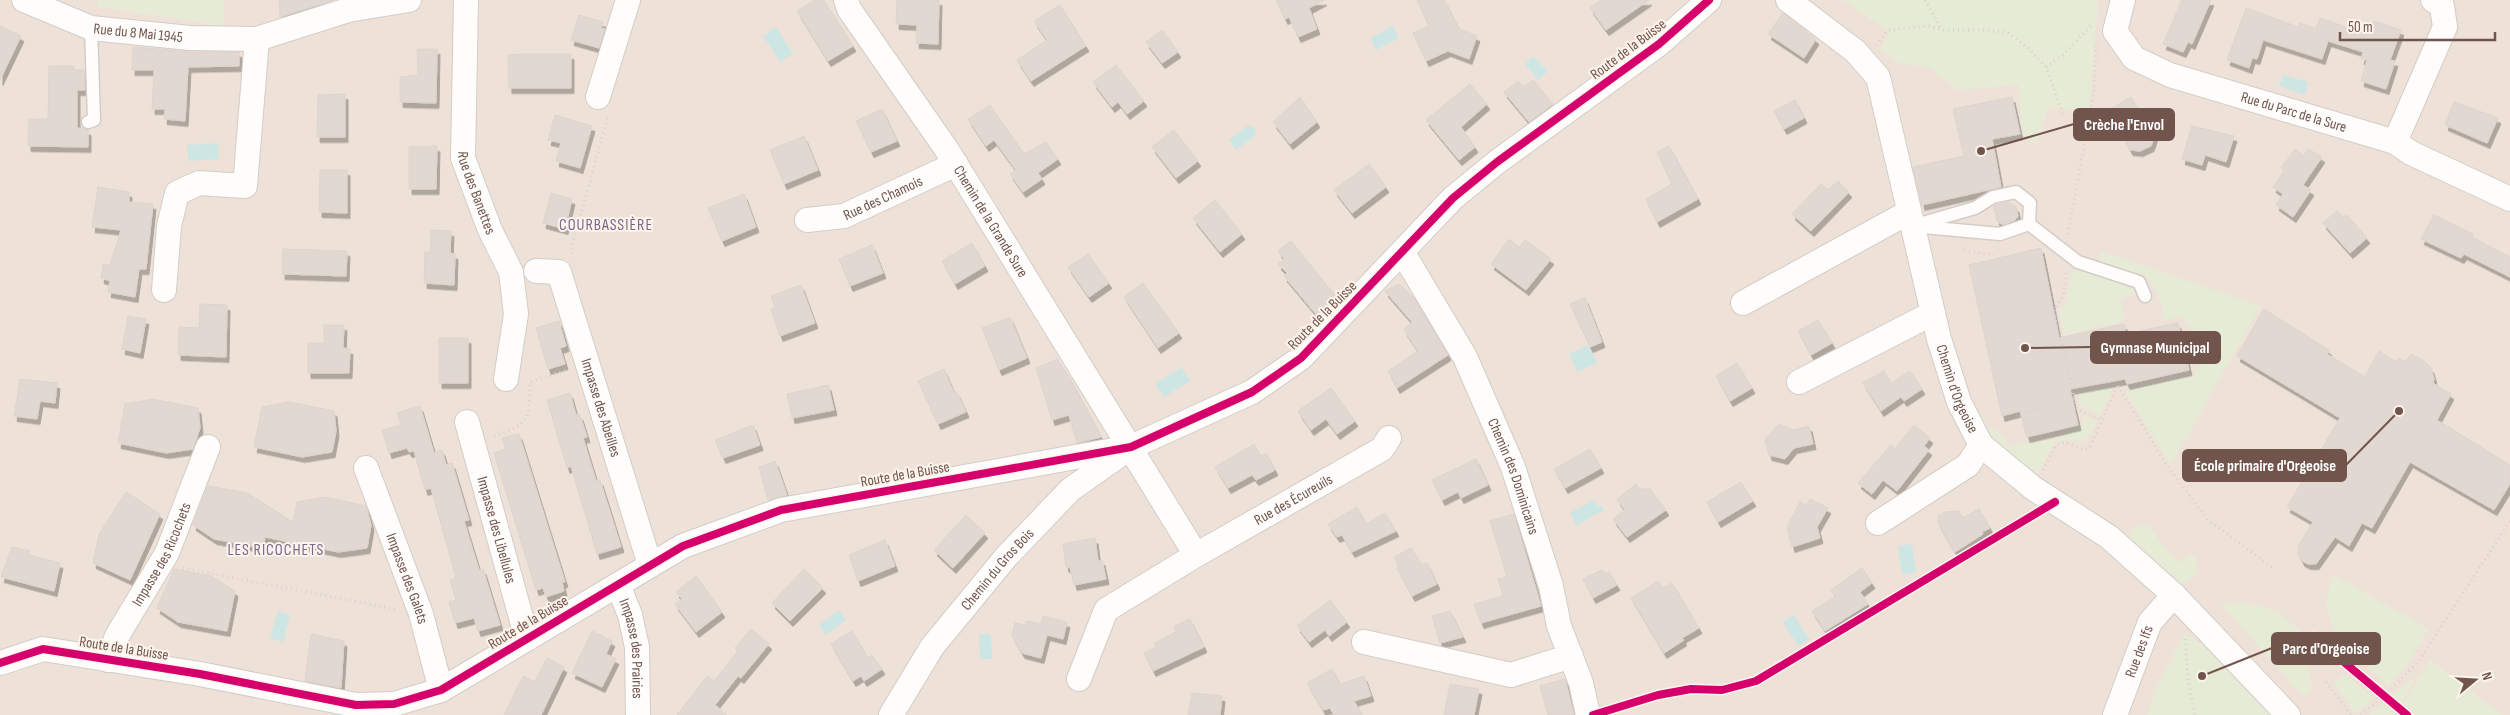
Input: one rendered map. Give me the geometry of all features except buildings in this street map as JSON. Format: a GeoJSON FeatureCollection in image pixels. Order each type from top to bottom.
{"type":"FeatureCollection","features":[{"type":"Feature","properties":{"kind":"street","name":"Rue du 8 Mai 1945"},"geometry":{"type":"LineString","coordinates":[[24,0],[91,28],[190,38],[257,39],[359,4],[409,0]]}},
{"type":"Feature","properties":{"kind":"street","name":"Rue des Banettes"},"geometry":{"type":"LineString","coordinates":[[466,0],[463,158],[490,230],[511,272],[516,314],[506,379]]}},
{"type":"Feature","properties":{"kind":"street"},"geometry":{"type":"LineString","coordinates":[[604,106],[628,0]]}},
{"type":"Feature","properties":{"kind":"street","name":"Chemin de la Grande Sure"},"geometry":{"type":"LineString","coordinates":[[846,0],[849,9],[956,164],[1131,447]]}},
{"type":"Feature","properties":{"kind":"street","name":"Route de la Buisse"},"geometry":{"type":"LineString","coordinates":[[0,663],[43,649],[200,674],[356,705],[394,704],[441,690],[683,546],[781,510],[1131,447],[1252,392],[1301,358],[1403,253],[1452,198],[1659,44],[1710,0]]}},
{"type":"Feature","properties":{"kind":"street","name":"Chemin d'Orgeoise"},"geometry":{"type":"LineString","coordinates":[[1788,0],[1855,52],[1878,77],[1933,313],[1959,402],[1981,444],[2033,488],[2108,537],[2174,595],[2288,715]]}},
{"type":"Feature","properties":{"kind":"street","name":"Rue du Parc de la Sure"},"geometry":{"type":"LineString","coordinates":[[2123,0],[2115,31],[2134,58],[2170,75],[2394,142],[2411,154],[2510,198]]}},
{"type":"Feature","properties":{"kind":"street"},"geometry":{"type":"LineString","coordinates":[[2394,142],[2445,27],[2442,6],[2433,0]]}},
{"type":"Feature","properties":{"kind":"street"},"geometry":{"type":"LineString","coordinates":[[164,290],[169,226],[177,193],[199,183],[245,186],[257,39]]}},
{"type":"Feature","properties":{"kind":"street","name":"Rue des Chamois"},"geometry":{"type":"LineString","coordinates":[[807,220],[844,216],[956,164]]}},
{"type":"Feature","properties":{"kind":"street"},"geometry":{"type":"LineString","coordinates":[[1743,303],[1911,219]]}},
{"type":"Feature","properties":{"kind":"street","name":"Chemin des Dominicains"},"geometry":{"type":"LineString","coordinates":[[1403,253],[1465,357],[1496,425],[1534,530],[1560,626],[1581,683],[1588,715]]}},
{"type":"Feature","properties":{"kind":"street","name":"Impasse des Abeilles"},"geometry":{"type":"LineString","coordinates":[[536,271],[559,272],[650,566]]}},
{"type":"Feature","properties":{"kind":"street"},"geometry":{"type":"LineString","coordinates":[[1799,382],[1933,313]]}},
{"type":"Feature","properties":{"kind":"street","name":"Impasse des Libellules"},"geometry":{"type":"LineString","coordinates":[[470,433],[527,639]]}},
{"type":"Feature","properties":{"kind":"street","name":"Rue des Écureuils"},"geometry":{"type":"LineString","coordinates":[[1079,679],[1106,610],[1196,555],[1382,449],[1389,438]]}},
{"type":"Feature","properties":{"kind":"street"},"geometry":{"type":"LineString","coordinates":[[1878,523],[1968,465],[1981,444]]}},
{"type":"Feature","properties":{"kind":"street","name":"Impasse des Ricochets"},"geometry":{"type":"LineString","coordinates":[[108,660],[117,636],[161,564],[208,446]]}},
{"type":"Feature","properties":{"kind":"street"},"geometry":{"type":"LineString","coordinates":[[1131,447],[1196,555]]}},
{"type":"Feature","properties":{"kind":"street","name":"Chemin du Gros Bois"},"geometry":{"type":"LineString","coordinates":[[891,715],[932,646],[1006,557],[1070,490],[1131,447]]}},
{"type":"Feature","properties":{"kind":"street","name":"Impasse des Galets"},"geometry":{"type":"LineString","coordinates":[[366,468],[420,614],[441,690]]}},
{"type":"Feature","properties":{"kind":"street","name":"Impasse des Prairies"},"geometry":{"type":"LineString","coordinates":[[618,585],[630,615],[637,647],[638,715]]}},
{"type":"Feature","properties":{"kind":"street","name":"Rue des Ifs"},"geometry":{"type":"LineString","coordinates":[[2115,715],[2150,622],[2174,595]]}},
{"type":"Feature","properties":{"kind":"street"},"geometry":{"type":"LineString","coordinates":[[1364,642],[1511,675],[1571,656]]}},
{"type":"Feature","properties":{"kind":"lane"},"geometry":{"type":"LineString","coordinates":[[88,122],[94,120],[91,28]]}},
{"type":"Feature","properties":{"kind":"lane"},"geometry":{"type":"LineString","coordinates":[[1911,219],[1975,208],[1993,197],[2016,192],[2030,203],[2028,224]]}},
{"type":"Feature","properties":{"kind":"lane"},"geometry":{"type":"LineString","coordinates":[[1911,219],[2000,234],[2028,224]]}},
{"type":"Feature","properties":{"kind":"lane"},"geometry":{"type":"LineString","coordinates":[[2028,224],[2078,262],[2139,282],[2146,296]]}},
{"type":"Feature","properties":{"kind":"path"},"geometry":{"type":"LineString","coordinates":[[1925,0],[1943,30]]}},
{"type":"Feature","properties":{"kind":"path"},"geometry":{"type":"LineString","coordinates":[[2046,67],[2063,55],[2098,20],[2097,29]]}},
{"type":"Feature","properties":{"kind":"path"},"geometry":{"type":"LineString","coordinates":[[1863,61],[1888,30],[1928,26],[1943,30],[1987,30],[2008,33],[2029,48],[2046,67],[2064,118]]}},
{"type":"Feature","properties":{"kind":"path"},"geometry":{"type":"LineString","coordinates":[[2096,38],[2094,90],[2065,252],[2067,278],[2063,296],[2054,310],[2077,409],[2102,420]]}},
{"type":"Feature","properties":{"kind":"path"},"geometry":{"type":"LineString","coordinates":[[574,259],[571,250],[604,106]]}},
{"type":"Feature","properties":{"kind":"path"},"geometry":{"type":"LineString","coordinates":[[470,433],[520,427],[529,412],[530,382],[588,364]]}},
{"type":"Feature","properties":{"kind":"path"},"geometry":{"type":"LineString","coordinates":[[2033,488],[2056,445],[2065,442],[2084,450],[2090,446],[2119,384],[2166,464],[2207,519],[2272,567]]}},
{"type":"Feature","properties":{"kind":"path"},"geometry":{"type":"LineString","coordinates":[[2020,414],[2074,399]]}},
{"type":"Feature","properties":{"kind":"path"},"geometry":{"type":"LineString","coordinates":[[2361,715],[2385,696],[2418,662],[2510,521]]}},
{"type":"Feature","properties":{"kind":"path"},"geometry":{"type":"LineString","coordinates":[[161,564],[420,614]]}},
{"type":"Feature","properties":{"kind":"path"},"geometry":{"type":"LineString","coordinates":[[2184,631],[2188,680],[2195,715]]}},
{"type":"Feature","properties":{"kind":"path"},"geometry":{"type":"LineString","coordinates":[[2315,641],[2407,715]]}},
{"type":"Feature","properties":{"kind":"path"},"geometry":{"type":"LineString","coordinates":[[2315,641],[2399,715]]}},
{"type":"Feature","properties":{"kind":"path"},"geometry":{"type":"LineString","coordinates":[[2326,682],[2351,715]]}},
{"type":"Feature","properties":{"kind":"shaded area"},"geometry":{"type":"Polygon","coordinates":[[[0,0],[97,0],[97,6],[224,26],[224,0],[2510,0],[2510,715],[0,715],[0,0]]]}},
{"type":"Feature","properties":{"kind":"green space"},"geometry":{"type":"Polygon","coordinates":[[[97,0],[224,0],[224,26],[97,6],[97,0]]]}},
{"type":"Feature","properties":{"kind":"green space"},"geometry":{"type":"Polygon","coordinates":[[[1843,0],[2098,0],[2089,112],[2048,107],[2037,144],[2021,136],[2019,85],[1957,90],[1931,68],[1900,63],[1880,50],[1890,32],[1843,0]]]}},
{"type":"Feature","properties":{"kind":"green space"},"geometry":{"type":"Polygon","coordinates":[[[2101,251],[2260,306],[2175,458],[2169,462],[2125,391],[2194,376],[2200,366],[2189,325],[2179,316],[2165,321],[2159,296],[2147,277],[2099,262],[2101,251]]]}},
{"type":"Feature","properties":{"kind":"green space"},"geometry":{"type":"Polygon","coordinates":[[[2073,269],[2134,287],[2135,295],[2121,299],[2124,321],[2065,335],[2059,311],[2067,299],[2073,269]]]}},
{"type":"Feature","properties":{"kind":"green space"},"geometry":{"type":"Polygon","coordinates":[[[2114,385],[2101,415],[2081,406],[2078,394],[2114,385]]]}},
{"type":"Feature","properties":{"kind":"green space"},"geometry":{"type":"Polygon","coordinates":[[[1980,412],[1987,426],[2001,434],[2008,446],[2060,437],[2078,428],[2084,422],[2083,416],[2097,422],[2092,432],[2083,440],[2054,442],[2038,473],[2032,472],[1996,445],[1975,414],[1980,412]]]}},
{"type":"Feature","properties":{"kind":"green space"},"geometry":{"type":"Polygon","coordinates":[[[2140,525],[2150,526],[2160,542],[2179,563],[2190,554],[2196,558],[2197,571],[2186,584],[2179,584],[2129,541],[2132,530],[2140,525]]]}},
{"type":"Feature","properties":{"kind":"green space"},"geometry":{"type":"Polygon","coordinates":[[[2334,575],[2428,629],[2407,665],[2388,686],[2356,657],[2337,634],[2327,608],[2328,593],[2334,575]]]}},
{"type":"Feature","properties":{"kind":"green space"},"geometry":{"type":"Polygon","coordinates":[[[2221,604],[2259,605],[2280,614],[2301,631],[2312,686],[2304,697],[2221,604]]]}},
{"type":"Feature","properties":{"kind":"green space"},"geometry":{"type":"Polygon","coordinates":[[[2185,633],[2224,660],[2279,715],[2148,715],[2155,692],[2185,633]]]}},
{"type":"Feature","properties":{"kind":"green space"},"geometry":{"type":"Polygon","coordinates":[[[2430,660],[2502,715],[2397,715],[2430,660]]]}},
{"type":"Feature","properties":{"kind":"green space"},"geometry":{"type":"Polygon","coordinates":[[[2347,675],[2373,698],[2355,714],[2334,682],[2347,675]]]}},
{"type":"Feature","properties":{"kind":"green space"},"geometry":{"type":"Polygon","coordinates":[[[2412,678],[2414,680],[2395,715],[2370,715],[2412,678]]]}},
{"type":"Feature","properties":{"kind":"water"},"geometry":{"type":"Polygon","coordinates":[[[1393,26],[1399,38],[1376,50],[1370,38],[1393,26]]]}},
{"type":"Feature","properties":{"kind":"water"},"geometry":{"type":"Polygon","coordinates":[[[776,27],[793,54],[780,62],[763,36],[776,27]]]}},
{"type":"Feature","properties":{"kind":"water"},"geometry":{"type":"Polygon","coordinates":[[[1533,56],[1548,71],[1538,80],[1525,64],[1533,56]]]}},
{"type":"Feature","properties":{"kind":"water"},"geometry":{"type":"Polygon","coordinates":[[[2283,75],[2308,82],[2305,95],[2279,86],[2283,75]]]}},
{"type":"Feature","properties":{"kind":"water"},"geometry":{"type":"Polygon","coordinates":[[[1248,125],[1255,128],[1256,135],[1236,150],[1229,140],[1248,125]]]}},
{"type":"Feature","properties":{"kind":"water"},"geometry":{"type":"Polygon","coordinates":[[[218,143],[219,159],[189,161],[187,145],[218,143]]]}},
{"type":"Feature","properties":{"kind":"water"},"geometry":{"type":"Polygon","coordinates":[[[1589,345],[1597,363],[1577,372],[1569,354],[1589,345]]]}},
{"type":"Feature","properties":{"kind":"water"},"geometry":{"type":"Polygon","coordinates":[[[1182,367],[1190,381],[1164,397],[1155,384],[1182,367]]]}},
{"type":"Feature","properties":{"kind":"water"},"geometry":{"type":"Polygon","coordinates":[[[1594,500],[1598,507],[1601,505],[1604,510],[1576,526],[1570,513],[1594,500]]]}},
{"type":"Feature","properties":{"kind":"water"},"geometry":{"type":"Polygon","coordinates":[[[1912,544],[1916,572],[1902,574],[1898,546],[1912,544]]]}},
{"type":"Feature","properties":{"kind":"water"},"geometry":{"type":"Polygon","coordinates":[[[839,610],[846,620],[826,635],[819,625],[839,610]]]}},
{"type":"Feature","properties":{"kind":"water"},"geometry":{"type":"Polygon","coordinates":[[[278,611],[290,615],[283,642],[270,638],[278,611]]]}},
{"type":"Feature","properties":{"kind":"water"},"geometry":{"type":"Polygon","coordinates":[[[1794,615],[1809,639],[1798,646],[1783,622],[1794,615]]]}},
{"type":"Feature","properties":{"kind":"water"},"geometry":{"type":"Polygon","coordinates":[[[979,634],[991,634],[992,659],[980,659],[979,634]]]}},
{"type":"Feature","properties":{"kind":"cycle path"},"geometry":{"type":"LineString","coordinates":[[0,663],[43,649],[200,674],[356,705],[394,704],[441,690],[683,546],[781,510],[1131,447],[1252,392],[1301,358],[1453,198],[1497,162],[1659,44],[1709,0]]}},
{"type":"Feature","properties":{"kind":"cycle path"},"geometry":{"type":"LineString","coordinates":[[1593,715],[1658,695],[1691,689],[1722,690],[1756,681],[2055,502]]}},
{"type":"Feature","properties":{"kind":"cycle path"},"geometry":{"type":"LineString","coordinates":[[2314,637],[2407,715]]}},
{"type":"Feature","properties":{"kind":"place","name":"Crèche l'Envol"},"geometry":{"type":"Point","coordinates":[1981,151]}},
{"type":"Feature","properties":{"kind":"place","name":"Gymnase Municipal"},"geometry":{"type":"Point","coordinates":[2025,348]}},
{"type":"Feature","properties":{"kind":"place","name":"École primaire d'Orgeoise"},"geometry":{"type":"Point","coordinates":[2399,411]}},
{"type":"Feature","properties":{"kind":"place","name":"Parc d'Orgeoise"},"geometry":{"type":"Point","coordinates":[2202,676]}},
{"type":"Feature","properties":{"kind":"district","name":"COURBASSIÈRE"},"geometry":{"type":"Point","coordinates":[606,224]}},
{"type":"Feature","properties":{"kind":"district","name":"LES RICOCHETS"},"geometry":{"type":"Point","coordinates":[276,549]}}]}
